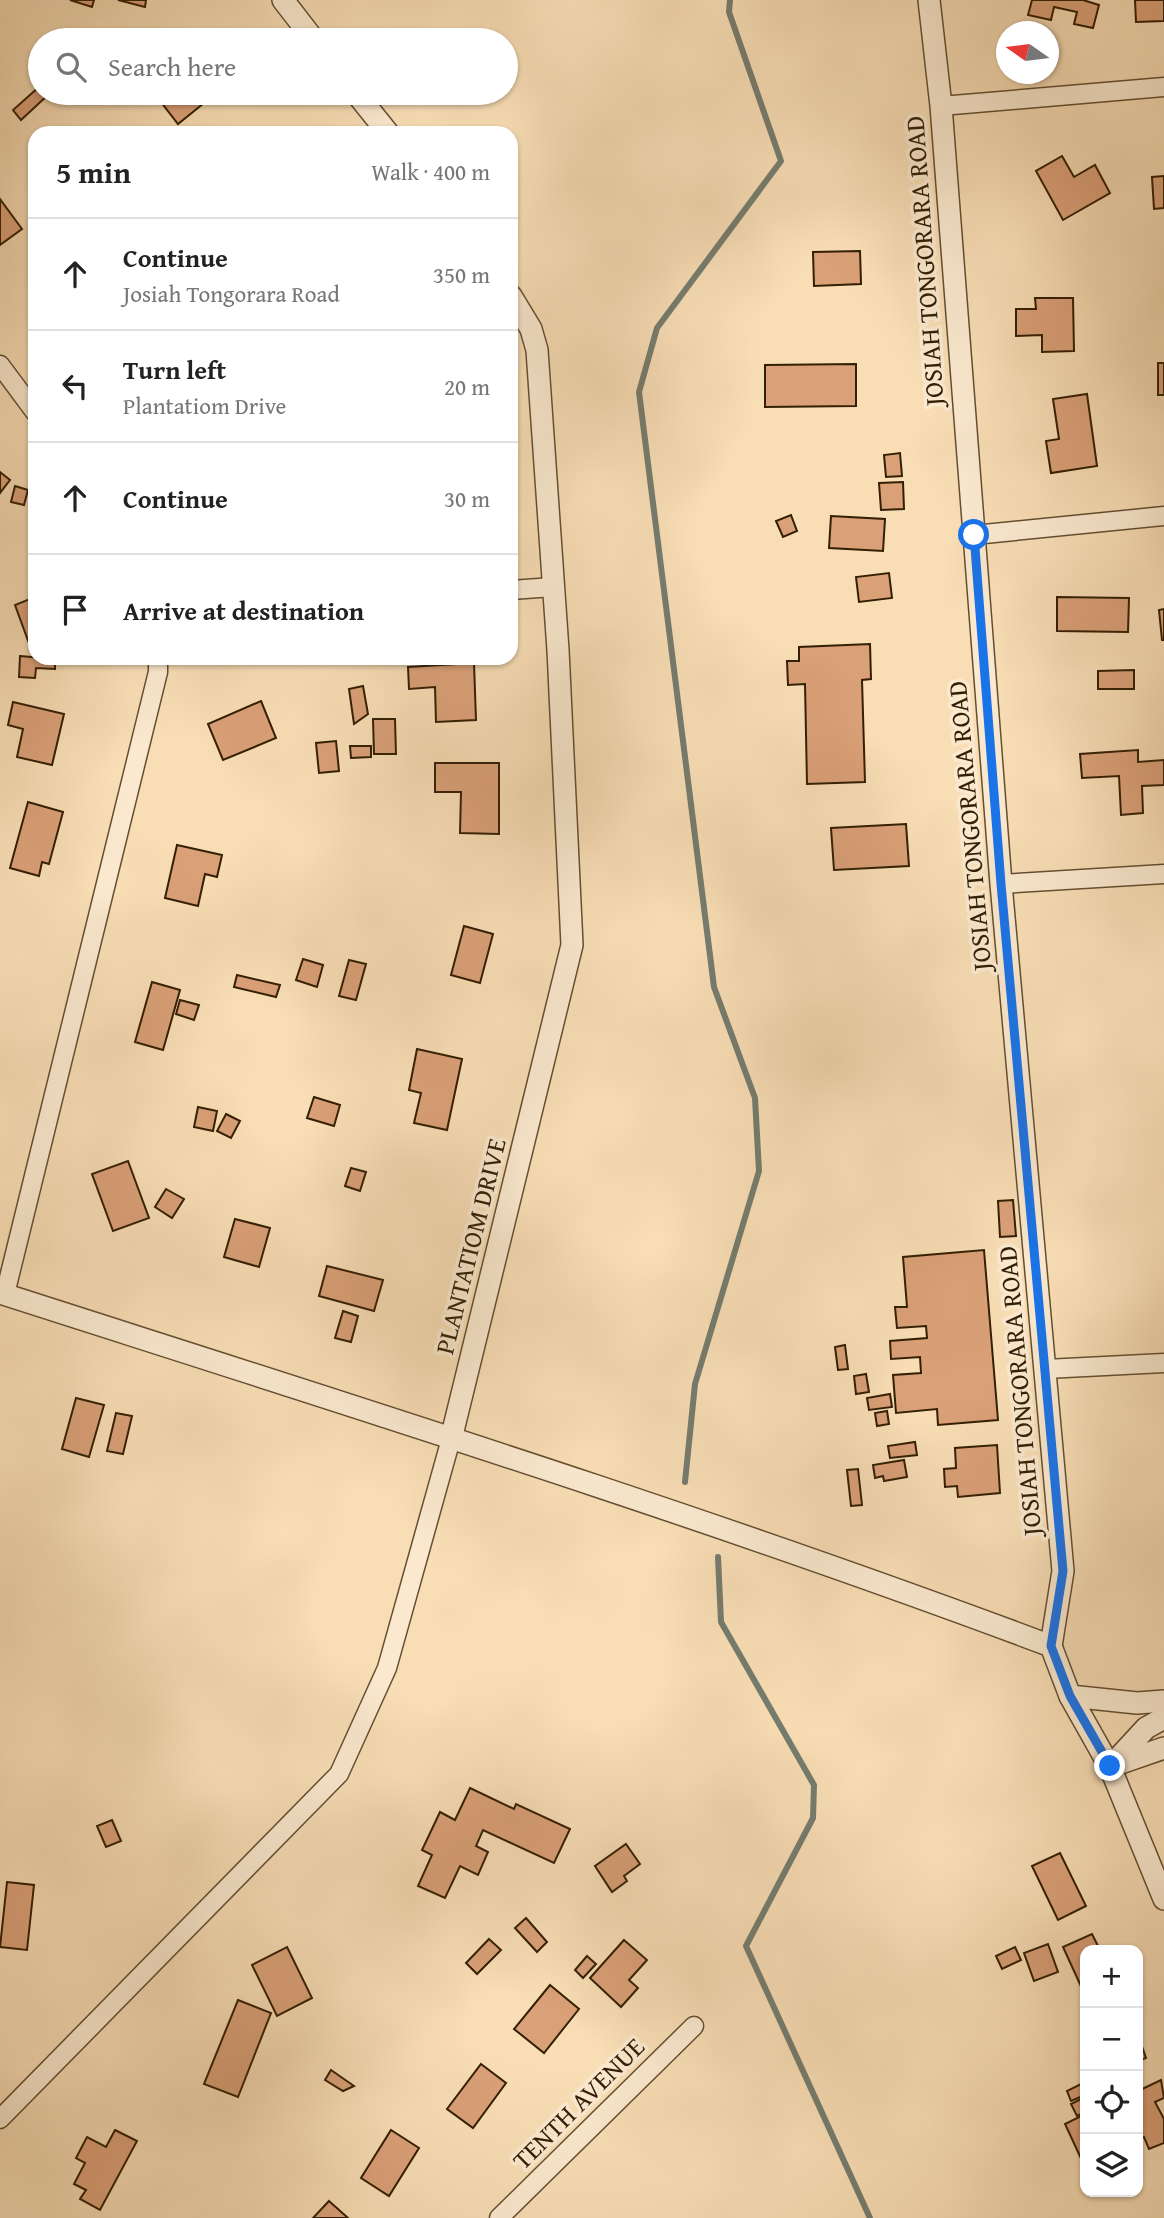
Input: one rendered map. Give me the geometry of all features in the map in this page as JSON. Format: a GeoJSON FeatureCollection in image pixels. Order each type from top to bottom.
{"type":"FeatureCollection","features":[{"type":"Feature","properties":{"kind":"street"},"geometry":{"type":"LineString","coordinates":[[283,0],[305,28]]}},
{"type":"Feature","properties":{"kind":"street","name":"JOSIAH TONGORARA ROAD"},"geometry":{"type":"LineString","coordinates":[[929,0],[941,106],[1001,884],[1063,1571],[1051,1646]]}},
{"type":"Feature","properties":{"kind":"street"},"geometry":{"type":"LineString","coordinates":[[941,106],[1164,87]]}},
{"type":"Feature","properties":{"kind":"street"},"geometry":{"type":"LineString","coordinates":[[366,105],[382,126]]}},
{"type":"Feature","properties":{"kind":"street","name":"PLANTATIOM DRIVE"},"geometry":{"type":"LineString","coordinates":[[451,1439],[572,945],[537,350],[531,329],[518,308]]}},
{"type":"Feature","properties":{"kind":"street"},"geometry":{"type":"LineString","coordinates":[[0,365],[28,403]]}},
{"type":"Feature","properties":{"kind":"street"},"geometry":{"type":"LineString","coordinates":[[974,535],[1164,516]]}},
{"type":"Feature","properties":{"kind":"street"},"geometry":{"type":"LineString","coordinates":[[518,590],[553,587]]}},
{"type":"Feature","properties":{"kind":"street"},"geometry":{"type":"LineString","coordinates":[[158,665],[2,1293],[451,1439],[902,1591],[1051,1646],[1070,1696],[1110,1766],[1164,1899]]}},
{"type":"Feature","properties":{"kind":"street"},"geometry":{"type":"LineString","coordinates":[[1001,884],[1164,874]]}},
{"type":"Feature","properties":{"kind":"street"},"geometry":{"type":"LineString","coordinates":[[1046,1369],[1164,1363]]}},
{"type":"Feature","properties":{"kind":"street"},"geometry":{"type":"LineString","coordinates":[[0,2119],[339,1774],[387,1668],[451,1439]]}},
{"type":"Feature","properties":{"kind":"street"},"geometry":{"type":"LineString","coordinates":[[1070,1696],[1137,1703],[1164,1701]]}},
{"type":"Feature","properties":{"kind":"street"},"geometry":{"type":"LineString","coordinates":[[1110,1766],[1146,1728],[1164,1718]]}},
{"type":"Feature","properties":{"kind":"street"},"geometry":{"type":"LineString","coordinates":[[1110,1766],[1164,1748]]}},
{"type":"Feature","properties":{"kind":"street","name":"TENTH AVENUE"},"geometry":{"type":"LineString","coordinates":[[499,2218],[694,2026]]}},
{"type":"Feature","properties":{"kind":"building"},"geometry":{"type":"Polygon","coordinates":[[[70,0],[94,0],[92,7],[70,0]]]}},
{"type":"Feature","properties":{"kind":"building"},"geometry":{"type":"Polygon","coordinates":[[[118,0],[146,0],[145,7],[118,0]]]}},
{"type":"Feature","properties":{"kind":"building"},"geometry":{"type":"Polygon","coordinates":[[[1032,0],[1083,0],[1099,5],[1093,28],[1074,24],[1077,12],[1054,7],[1051,20],[1028,15],[1032,0]]]}},
{"type":"Feature","properties":{"kind":"building"},"geometry":{"type":"Polygon","coordinates":[[[1135,0],[1164,0],[1164,21],[1136,22],[1135,0]]]}},
{"type":"Feature","properties":{"kind":"building"},"geometry":{"type":"Polygon","coordinates":[[[28,97],[28,105],[37,105],[21,120],[13,110],[28,97]]]}},
{"type":"Feature","properties":{"kind":"building"},"geometry":{"type":"Polygon","coordinates":[[[163,105],[202,105],[178,124],[163,105]]]}},
{"type":"Feature","properties":{"kind":"building"},"geometry":{"type":"Polygon","coordinates":[[[1062,156],[1074,177],[1095,165],[1110,193],[1063,220],[1036,171],[1062,156]]]}},
{"type":"Feature","properties":{"kind":"building"},"geometry":{"type":"Polygon","coordinates":[[[1164,176],[1164,208],[1154,209],[1152,177],[1164,176]]]}},
{"type":"Feature","properties":{"kind":"building"},"geometry":{"type":"Polygon","coordinates":[[[0,199],[22,229],[0,245],[0,199]]]}},
{"type":"Feature","properties":{"kind":"building"},"geometry":{"type":"Polygon","coordinates":[[[860,251],[861,284],[814,286],[813,252],[860,251]]]}},
{"type":"Feature","properties":{"kind":"building"},"geometry":{"type":"Polygon","coordinates":[[[1035,298],[1073,298],[1074,351],[1042,352],[1042,335],[1016,336],[1016,309],[1036,309],[1035,298]]]}},
{"type":"Feature","properties":{"kind":"building"},"geometry":{"type":"Polygon","coordinates":[[[1158,363],[1164,363],[1164,395],[1158,395],[1158,363]]]}},
{"type":"Feature","properties":{"kind":"building"},"geometry":{"type":"Polygon","coordinates":[[[856,364],[856,406],[765,407],[765,365],[856,364]]]}},
{"type":"Feature","properties":{"kind":"building"},"geometry":{"type":"Polygon","coordinates":[[[1087,394],[1097,466],[1051,473],[1046,441],[1059,439],[1053,399],[1087,394]]]}},
{"type":"Feature","properties":{"kind":"building"},"geometry":{"type":"Polygon","coordinates":[[[900,453],[902,476],[886,477],[884,455],[900,453]]]}},
{"type":"Feature","properties":{"kind":"building"},"geometry":{"type":"Polygon","coordinates":[[[0,472],[10,480],[0,493],[0,472]]]}},
{"type":"Feature","properties":{"kind":"building"},"geometry":{"type":"Polygon","coordinates":[[[903,482],[904,509],[881,510],[879,483],[903,482]]]}},
{"type":"Feature","properties":{"kind":"building"},"geometry":{"type":"Polygon","coordinates":[[[15,486],[28,490],[24,505],[11,502],[15,486]]]}},
{"type":"Feature","properties":{"kind":"building"},"geometry":{"type":"Polygon","coordinates":[[[791,515],[797,531],[783,537],[776,521],[791,515]]]}},
{"type":"Feature","properties":{"kind":"building"},"geometry":{"type":"Polygon","coordinates":[[[831,516],[885,519],[883,551],[829,548],[831,516]]]}},
{"type":"Feature","properties":{"kind":"building"},"geometry":{"type":"Polygon","coordinates":[[[889,573],[892,598],[859,602],[856,577],[889,573]]]}},
{"type":"Feature","properties":{"kind":"building"},"geometry":{"type":"Polygon","coordinates":[[[1057,597],[1129,598],[1128,632],[1057,631],[1057,597]]]}},
{"type":"Feature","properties":{"kind":"building"},"geometry":{"type":"Polygon","coordinates":[[[28,600],[28,640],[15,605],[28,600]]]}},
{"type":"Feature","properties":{"kind":"building"},"geometry":{"type":"Polygon","coordinates":[[[1164,609],[1164,640],[1162,640],[1159,610],[1164,609]]]}},
{"type":"Feature","properties":{"kind":"building"},"geometry":{"type":"Polygon","coordinates":[[[870,644],[871,679],[862,680],[865,782],[807,784],[805,684],[788,685],[787,661],[799,661],[799,647],[870,644]]]}},
{"type":"Feature","properties":{"kind":"building"},"geometry":{"type":"Polygon","coordinates":[[[20,656],[28,657],[28,665],[55,665],[55,669],[36,668],[35,678],[19,677],[20,656]]]}},
{"type":"Feature","properties":{"kind":"building"},"geometry":{"type":"Polygon","coordinates":[[[474,665],[476,720],[436,722],[435,687],[409,689],[408,667],[474,665]]]}},
{"type":"Feature","properties":{"kind":"building"},"geometry":{"type":"Polygon","coordinates":[[[1134,670],[1134,689],[1098,689],[1098,671],[1134,670]]]}},
{"type":"Feature","properties":{"kind":"building"},"geometry":{"type":"Polygon","coordinates":[[[363,686],[368,714],[354,724],[349,689],[363,686]]]}},
{"type":"Feature","properties":{"kind":"building"},"geometry":{"type":"Polygon","coordinates":[[[261,701],[276,738],[223,760],[208,724],[261,701]]]}},
{"type":"Feature","properties":{"kind":"building"},"geometry":{"type":"Polygon","coordinates":[[[13,702],[64,714],[52,765],[17,757],[23,729],[8,725],[13,702]]]}},
{"type":"Feature","properties":{"kind":"building"},"geometry":{"type":"Polygon","coordinates":[[[373,719],[395,719],[396,754],[374,754],[373,719]]]}},
{"type":"Feature","properties":{"kind":"building"},"geometry":{"type":"Polygon","coordinates":[[[336,741],[339,771],[319,773],[316,743],[336,741]]]}},
{"type":"Feature","properties":{"kind":"building"},"geometry":{"type":"Polygon","coordinates":[[[350,746],[371,746],[371,757],[351,758],[350,746]]]}},
{"type":"Feature","properties":{"kind":"building"},"geometry":{"type":"Polygon","coordinates":[[[1138,750],[1138,762],[1164,760],[1164,785],[1142,786],[1143,813],[1121,815],[1119,776],[1082,778],[1080,754],[1138,750]]]}},
{"type":"Feature","properties":{"kind":"building"},"geometry":{"type":"Polygon","coordinates":[[[435,763],[499,763],[499,834],[460,833],[461,792],[435,792],[435,763]]]}},
{"type":"Feature","properties":{"kind":"building"},"geometry":{"type":"Polygon","coordinates":[[[28,802],[63,812],[49,864],[42,862],[39,876],[10,868],[28,802]]]}},
{"type":"Feature","properties":{"kind":"building"},"geometry":{"type":"Polygon","coordinates":[[[906,824],[909,866],[834,870],[831,828],[906,824]]]}},
{"type":"Feature","properties":{"kind":"building"},"geometry":{"type":"Polygon","coordinates":[[[177,845],[222,855],[217,877],[205,874],[198,906],[165,898],[177,845]]]}},
{"type":"Feature","properties":{"kind":"building"},"geometry":{"type":"Polygon","coordinates":[[[464,926],[493,934],[480,983],[451,975],[464,926]]]}},
{"type":"Feature","properties":{"kind":"building"},"geometry":{"type":"Polygon","coordinates":[[[303,959],[323,965],[317,987],[296,980],[303,959]]]}},
{"type":"Feature","properties":{"kind":"building"},"geometry":{"type":"Polygon","coordinates":[[[349,960],[366,964],[356,1000],[339,996],[349,960]]]}},
{"type":"Feature","properties":{"kind":"building"},"geometry":{"type":"Polygon","coordinates":[[[237,975],[280,985],[276,997],[234,987],[237,975]]]}},
{"type":"Feature","properties":{"kind":"building"},"geometry":{"type":"Polygon","coordinates":[[[152,982],[180,990],[163,1050],[135,1042],[152,982]]]}},
{"type":"Feature","properties":{"kind":"building"},"geometry":{"type":"Polygon","coordinates":[[[180,1000],[199,1005],[194,1020],[176,1014],[180,1000]]]}},
{"type":"Feature","properties":{"kind":"building"},"geometry":{"type":"Polygon","coordinates":[[[417,1049],[462,1059],[447,1130],[414,1123],[421,1093],[409,1090],[417,1049]]]}},
{"type":"Feature","properties":{"kind":"building"},"geometry":{"type":"Polygon","coordinates":[[[314,1097],[340,1105],[334,1126],[307,1118],[314,1097]]]}},
{"type":"Feature","properties":{"kind":"building"},"geometry":{"type":"Polygon","coordinates":[[[198,1107],[217,1111],[213,1131],[194,1127],[198,1107]]]}},
{"type":"Feature","properties":{"kind":"building"},"geometry":{"type":"Polygon","coordinates":[[[226,1114],[240,1121],[231,1138],[217,1131],[226,1114]]]}},
{"type":"Feature","properties":{"kind":"building"},"geometry":{"type":"Polygon","coordinates":[[[128,1161],[149,1218],[113,1231],[92,1174],[128,1161]]]}},
{"type":"Feature","properties":{"kind":"building"},"geometry":{"type":"Polygon","coordinates":[[[351,1168],[366,1172],[360,1191],[345,1186],[351,1168]]]}},
{"type":"Feature","properties":{"kind":"building"},"geometry":{"type":"Polygon","coordinates":[[[166,1189],[184,1199],[172,1218],[155,1207],[166,1189]]]}},
{"type":"Feature","properties":{"kind":"building"},"geometry":{"type":"Polygon","coordinates":[[[1013,1200],[1016,1236],[1000,1237],[998,1201],[1013,1200]]]}},
{"type":"Feature","properties":{"kind":"building"},"geometry":{"type":"Polygon","coordinates":[[[235,1219],[270,1228],[259,1267],[224,1257],[235,1219]]]}},
{"type":"Feature","properties":{"kind":"building"},"geometry":{"type":"Polygon","coordinates":[[[984,1250],[998,1420],[938,1425],[937,1409],[896,1413],[893,1375],[921,1373],[920,1357],[891,1359],[890,1341],[927,1338],[926,1326],[897,1328],[895,1307],[907,1307],[903,1257],[984,1250]]]}},
{"type":"Feature","properties":{"kind":"building"},"geometry":{"type":"Polygon","coordinates":[[[327,1266],[383,1280],[374,1311],[319,1296],[327,1266]]]}},
{"type":"Feature","properties":{"kind":"building"},"geometry":{"type":"Polygon","coordinates":[[[343,1311],[358,1316],[351,1342],[335,1338],[343,1311]]]}},
{"type":"Feature","properties":{"kind":"building"},"geometry":{"type":"Polygon","coordinates":[[[845,1345],[848,1369],[838,1370],[835,1347],[845,1345]]]}},
{"type":"Feature","properties":{"kind":"building"},"geometry":{"type":"Polygon","coordinates":[[[866,1374],[869,1392],[856,1394],[854,1376],[866,1374]]]}},
{"type":"Feature","properties":{"kind":"building"},"geometry":{"type":"Polygon","coordinates":[[[890,1394],[892,1407],[869,1410],[867,1398],[890,1394]]]}},
{"type":"Feature","properties":{"kind":"building"},"geometry":{"type":"Polygon","coordinates":[[[76,1398],[104,1405],[89,1457],[62,1449],[76,1398]]]}},
{"type":"Feature","properties":{"kind":"building"},"geometry":{"type":"Polygon","coordinates":[[[887,1411],[889,1424],[877,1426],[875,1413],[887,1411]]]}},
{"type":"Feature","properties":{"kind":"building"},"geometry":{"type":"Polygon","coordinates":[[[116,1413],[132,1416],[123,1454],[107,1451],[116,1413]]]}},
{"type":"Feature","properties":{"kind":"building"},"geometry":{"type":"Polygon","coordinates":[[[915,1442],[917,1455],[890,1458],[888,1446],[915,1442]]]}},
{"type":"Feature","properties":{"kind":"building"},"geometry":{"type":"Polygon","coordinates":[[[997,1445],[1000,1493],[958,1497],[957,1486],[945,1487],[944,1469],[956,1468],[955,1448],[997,1445]]]}},
{"type":"Feature","properties":{"kind":"building"},"geometry":{"type":"Polygon","coordinates":[[[904,1460],[907,1477],[884,1481],[883,1476],[875,1478],[873,1465],[904,1460]]]}},
{"type":"Feature","properties":{"kind":"building"},"geometry":{"type":"Polygon","coordinates":[[[858,1469],[862,1505],[851,1506],[847,1470],[858,1469]]]}},
{"type":"Feature","properties":{"kind":"building"},"geometry":{"type":"Polygon","coordinates":[[[470,1788],[514,1809],[516,1804],[570,1829],[554,1863],[483,1830],[476,1846],[488,1852],[478,1875],[460,1866],[445,1898],[418,1886],[432,1855],[422,1850],[440,1812],[455,1820],[470,1788]]]}},
{"type":"Feature","properties":{"kind":"building"},"geometry":{"type":"Polygon","coordinates":[[[112,1820],[121,1841],[106,1847],[97,1826],[112,1820]]]}},
{"type":"Feature","properties":{"kind":"building"},"geometry":{"type":"Polygon","coordinates":[[[626,1844],[640,1864],[624,1876],[627,1881],[612,1892],[595,1866],[626,1844]]]}},
{"type":"Feature","properties":{"kind":"building"},"geometry":{"type":"Polygon","coordinates":[[[1060,1853],[1086,1906],[1058,1920],[1032,1866],[1060,1853]]]}},
{"type":"Feature","properties":{"kind":"building"},"geometry":{"type":"Polygon","coordinates":[[[7,1882],[34,1885],[27,1950],[0,1947],[7,1882]]]}},
{"type":"Feature","properties":{"kind":"building"},"geometry":{"type":"Polygon","coordinates":[[[526,1918],[547,1942],[537,1952],[515,1928],[526,1918]]]}},
{"type":"Feature","properties":{"kind":"building"},"geometry":{"type":"Polygon","coordinates":[[[1092,1934],[1098,1945],[1080,1945],[1080,1984],[1063,1947],[1092,1934]]]}},
{"type":"Feature","properties":{"kind":"building"},"geometry":{"type":"Polygon","coordinates":[[[489,1939],[501,1950],[477,1974],[466,1963],[489,1939]]]}},
{"type":"Feature","properties":{"kind":"building"},"geometry":{"type":"Polygon","coordinates":[[[624,1940],[647,1960],[629,1980],[638,1988],[621,2007],[590,1978],[624,1940]]]}},
{"type":"Feature","properties":{"kind":"building"},"geometry":{"type":"Polygon","coordinates":[[[1048,1944],[1058,1972],[1034,1981],[1024,1953],[1048,1944]]]}},
{"type":"Feature","properties":{"kind":"building"},"geometry":{"type":"Polygon","coordinates":[[[287,1947],[312,1998],[277,2016],[252,1965],[287,1947]]]}},
{"type":"Feature","properties":{"kind":"building"},"geometry":{"type":"Polygon","coordinates":[[[1015,1947],[1021,1960],[1002,1969],[996,1956],[1015,1947]]]}},
{"type":"Feature","properties":{"kind":"building"},"geometry":{"type":"Polygon","coordinates":[[[587,1956],[596,1964],[583,1978],[575,1970],[587,1956]]]}},
{"type":"Feature","properties":{"kind":"building"},"geometry":{"type":"Polygon","coordinates":[[[550,1985],[579,2009],[544,2053],[514,2029],[550,1985]]]}},
{"type":"Feature","properties":{"kind":"building"},"geometry":{"type":"Polygon","coordinates":[[[238,2000],[271,2013],[238,2097],[204,2084],[238,2000]]]}},
{"type":"Feature","properties":{"kind":"building"},"geometry":{"type":"Polygon","coordinates":[[[481,2064],[506,2083],[473,2128],[447,2109],[481,2064]]]}},
{"type":"Feature","properties":{"kind":"building"},"geometry":{"type":"Polygon","coordinates":[[[331,2070],[354,2086],[343,2091],[325,2080],[331,2070]]]}},
{"type":"Feature","properties":{"kind":"building"},"geometry":{"type":"Polygon","coordinates":[[[1161,2080],[1164,2098],[1155,2102],[1164,2119],[1164,2143],[1149,2149],[1143,2138],[1143,2089],[1161,2080]]]}},
{"type":"Feature","properties":{"kind":"building"},"geometry":{"type":"Polygon","coordinates":[[[1080,2084],[1080,2097],[1071,2101],[1067,2091],[1080,2084]]]}},
{"type":"Feature","properties":{"kind":"building"},"geometry":{"type":"Polygon","coordinates":[[[1080,2100],[1080,2114],[1077,2116],[1071,2104],[1080,2100]]]}},
{"type":"Feature","properties":{"kind":"building"},"geometry":{"type":"Polygon","coordinates":[[[1080,2116],[1080,2156],[1065,2124],[1080,2116]]]}},
{"type":"Feature","properties":{"kind":"building"},"geometry":{"type":"Polygon","coordinates":[[[115,2130],[137,2141],[100,2210],[80,2199],[86,2190],[74,2184],[85,2163],[76,2158],[87,2137],[106,2147],[115,2130]]]}},
{"type":"Feature","properties":{"kind":"building"},"geometry":{"type":"Polygon","coordinates":[[[391,2130],[419,2148],[389,2196],[361,2178],[391,2130]]]}},
{"type":"Feature","properties":{"kind":"building"},"geometry":{"type":"Polygon","coordinates":[[[329,2201],[348,2218],[313,2218],[329,2201]]]}},
{"type":"Feature","properties":{"kind":"waterway"},"geometry":{"type":"LineString","coordinates":[[685,1482],[695,1384],[759,1171],[755,1098],[714,987],[639,392],[657,328],[781,161],[729,12],[730,0]]}},
{"type":"Feature","properties":{"kind":"waterway"},"geometry":{"type":"LineString","coordinates":[[718,1557],[721,1622],[814,1785],[813,1818],[746,1946],[870,2218]]}},
{"type":"Feature","properties":{"kind":"route"},"geometry":{"type":"LineString","coordinates":[[974,535],[1001,884],[1063,1571],[1051,1646],[1070,1696],[1110,1766]]}}]}
